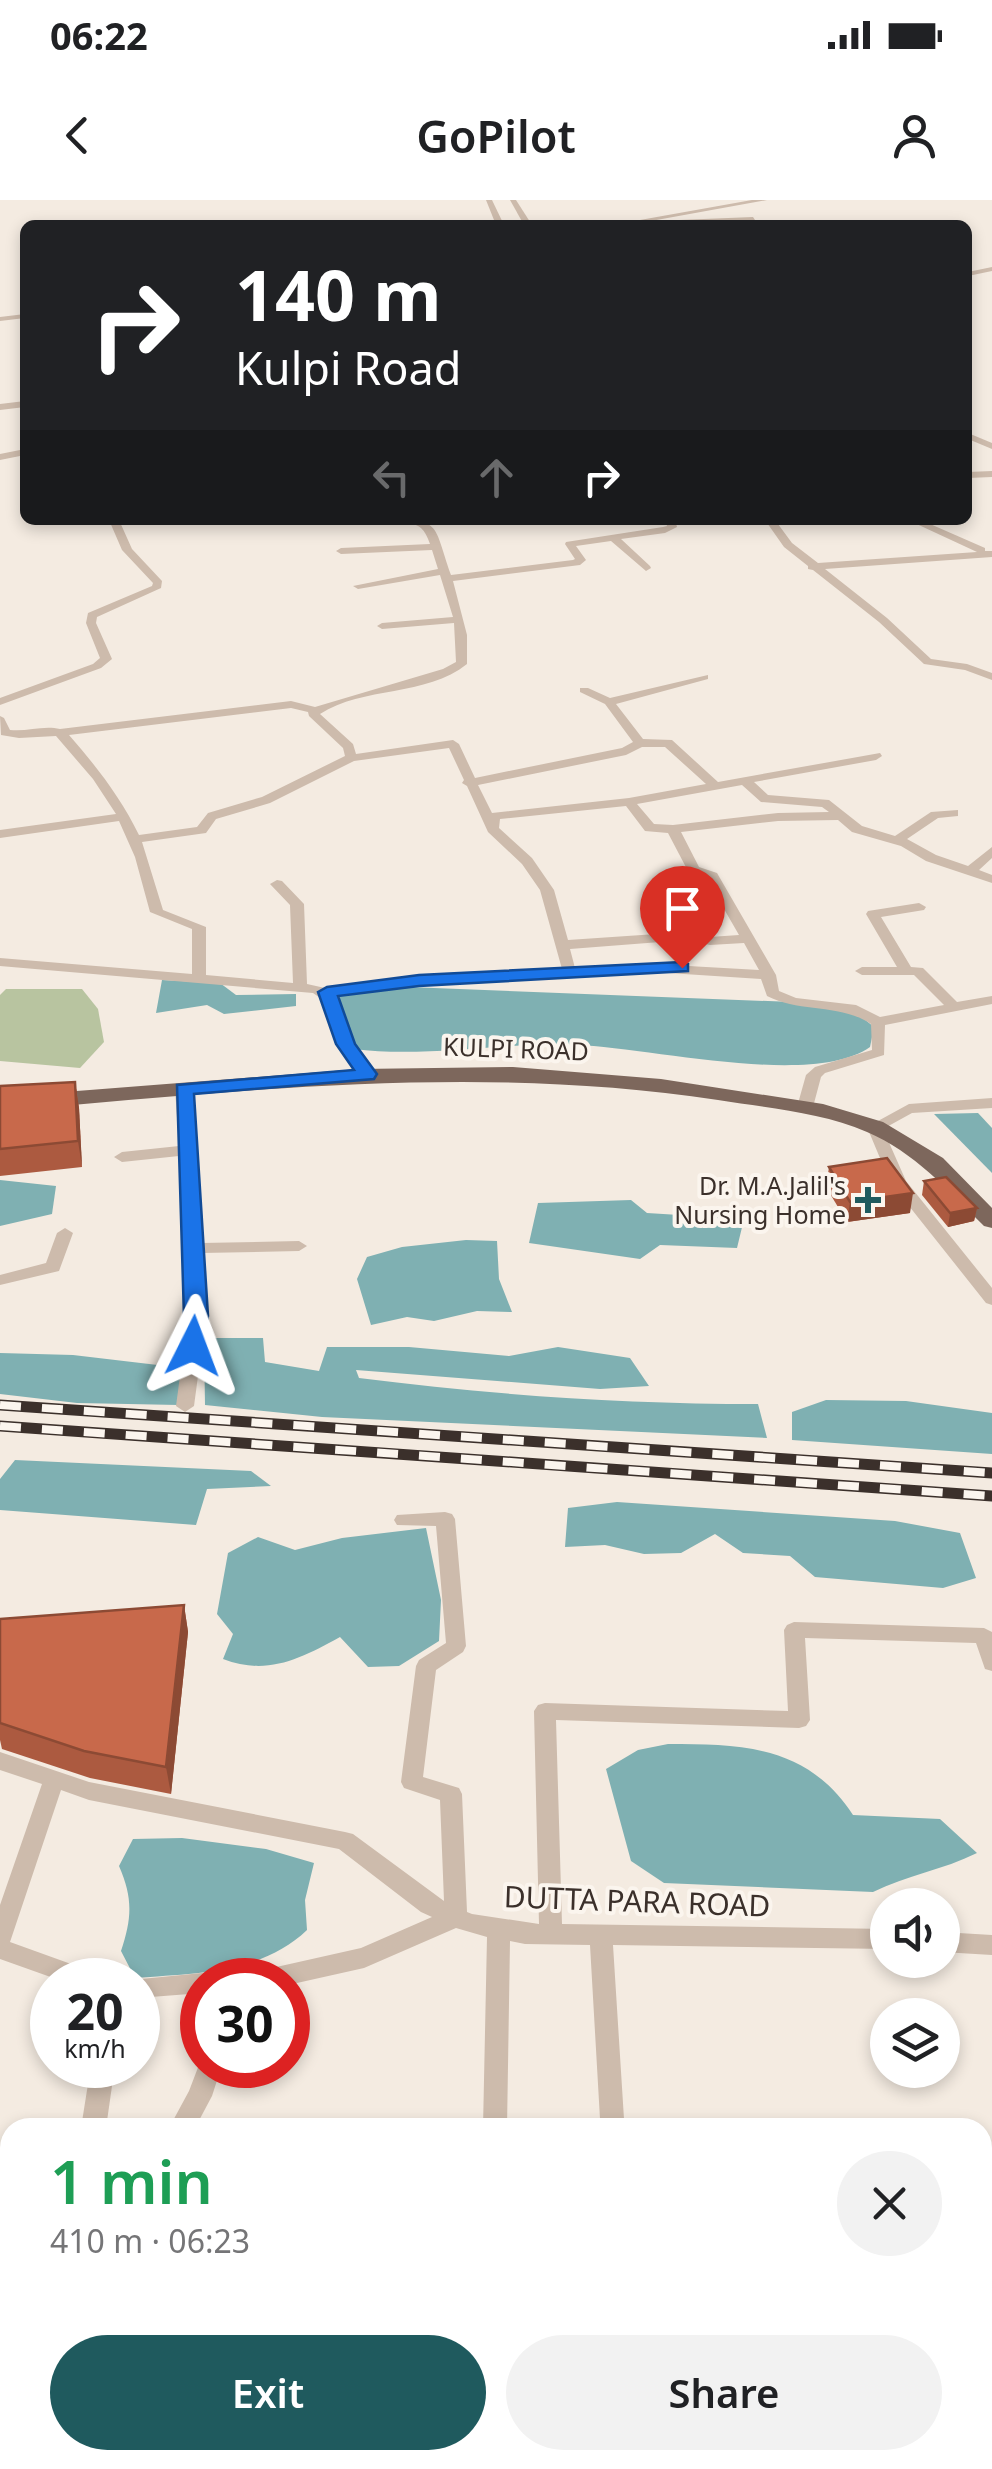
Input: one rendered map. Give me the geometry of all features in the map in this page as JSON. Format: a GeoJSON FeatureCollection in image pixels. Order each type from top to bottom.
{"type":"FeatureCollection","features":[{"type":"Feature","properties":{"kind":"main road","name":"KULPI ROAD"},"geometry":{"type":"LineString","coordinates":[[0,1104],[368,1074],[549,1075],[747,1096],[805,1107],[874,1127],[935,1163],[992,1221]]}},
{"type":"Feature","properties":{"kind":"street"},"geometry":{"type":"LineString","coordinates":[[641,220],[764,200]]}},
{"type":"Feature","properties":{"kind":"street"},"geometry":{"type":"LineString","coordinates":[[722,208],[756,220]]}},
{"type":"Feature","properties":{"kind":"street"},"geometry":{"type":"LineString","coordinates":[[661,216],[670,220]]}},
{"type":"Feature","properties":{"kind":"street"},"geometry":{"type":"LineString","coordinates":[[738,220],[753,219]]}},
{"type":"Feature","properties":{"kind":"street"},"geometry":{"type":"LineString","coordinates":[[972,475],[992,474]]}},
{"type":"Feature","properties":{"kind":"street"},"geometry":{"type":"LineString","coordinates":[[972,475],[992,484]]}},
{"type":"Feature","properties":{"kind":"street"},"geometry":{"type":"LineString","coordinates":[[0,702],[97,666],[106,659],[106,651],[91,623],[92,614],[156,588],[158,583],[127,550],[116,525]]}},
{"type":"Feature","properties":{"kind":"street"},"geometry":{"type":"LineString","coordinates":[[313,710],[454,670],[463,658],[444,575],[426,525]]}},
{"type":"Feature","properties":{"kind":"street"},"geometry":{"type":"LineString","coordinates":[[358,586],[576,564],[581,560],[570,544],[665,530],[671,525]]}},
{"type":"Feature","properties":{"kind":"street"},"geometry":{"type":"LineString","coordinates":[[773,525],[780,538],[812,567],[883,620],[928,662],[968,667],[992,677]]}},
{"type":"Feature","properties":{"kind":"street"},"geometry":{"type":"LineString","coordinates":[[925,525],[990,553]]}},
{"type":"Feature","properties":{"kind":"street"},"geometry":{"type":"LineString","coordinates":[[613,537],[646,568]]}},
{"type":"Feature","properties":{"kind":"street"},"geometry":{"type":"LineString","coordinates":[[342,551],[435,547]]}},
{"type":"Feature","properties":{"kind":"street"},"geometry":{"type":"LineString","coordinates":[[812,567],[861,561],[906,564],[990,553]]}},
{"type":"Feature","properties":{"kind":"street"},"geometry":{"type":"LineString","coordinates":[[382,626],[456,620]]}},
{"type":"Feature","properties":{"kind":"street"},"geometry":{"type":"LineString","coordinates":[[609,702],[704,677]]}},
{"type":"Feature","properties":{"kind":"street"},"geometry":{"type":"LineString","coordinates":[[584,690],[609,702],[640,743]]}},
{"type":"Feature","properties":{"kind":"street"},"geometry":{"type":"LineString","coordinates":[[0,720],[7,737],[291,704],[313,710],[349,747],[350,758]]}},
{"type":"Feature","properties":{"kind":"street"},"geometry":{"type":"LineString","coordinates":[[60,733],[106,783],[125,816],[137,839],[158,912],[199,927],[200,978]]}},
{"type":"Feature","properties":{"kind":"street"},"geometry":{"type":"LineString","coordinates":[[468,783],[626,751],[640,743],[668,743],[715,786]]}},
{"type":"Feature","properties":{"kind":"street"},"geometry":{"type":"LineString","coordinates":[[137,839],[200,830],[212,816],[266,800],[350,758],[453,744],[493,830],[542,879],[570,974]]}},
{"type":"Feature","properties":{"kind":"street"},"geometry":{"type":"LineString","coordinates":[[493,830],[494,816],[504,813],[629,802],[876,756]]}},
{"type":"Feature","properties":{"kind":"street"},"geometry":{"type":"LineString","coordinates":[[745,781],[765,798],[825,803],[857,829],[898,840],[930,858],[992,879]]}},
{"type":"Feature","properties":{"kind":"street"},"geometry":{"type":"LineString","coordinates":[[629,802],[650,828],[673,829],[778,816],[841,816]]}},
{"type":"Feature","properties":{"kind":"street"},"geometry":{"type":"LineString","coordinates":[[898,840],[935,816],[954,812]]}},
{"type":"Feature","properties":{"kind":"street"},"geometry":{"type":"LineString","coordinates":[[0,834],[125,816]]}},
{"type":"Feature","properties":{"kind":"street"},"geometry":{"type":"LineString","coordinates":[[673,829],[694,870],[710,872],[769,975],[776,997],[843,1004],[878,1022],[992,1000]]}},
{"type":"Feature","properties":{"kind":"street"},"geometry":{"type":"LineString","coordinates":[[971,871],[992,851]]}},
{"type":"Feature","properties":{"kind":"street"},"geometry":{"type":"LineString","coordinates":[[276,884],[297,904],[300,987]]}},
{"type":"Feature","properties":{"kind":"street"},"geometry":{"type":"LineString","coordinates":[[906,971],[874,914],[919,906]]}},
{"type":"Feature","properties":{"kind":"street"},"geometry":{"type":"LineString","coordinates":[[562,945],[686,936],[710,942],[748,939]]}},
{"type":"Feature","properties":{"kind":"street"},"geometry":{"type":"LineString","coordinates":[[0,962],[327,992],[419,981],[682,968],[769,975]]}},
{"type":"Feature","properties":{"kind":"street"},"geometry":{"type":"LineString","coordinates":[[862,971],[918,971],[954,1006]]}},
{"type":"Feature","properties":{"kind":"street"},"geometry":{"type":"LineString","coordinates":[[327,992],[345,1044],[368,1074]]}},
{"type":"Feature","properties":{"kind":"street"},"geometry":{"type":"LineString","coordinates":[[805,1107],[814,1075],[820,1070],[880,1052],[878,1022]]}},
{"type":"Feature","properties":{"kind":"street"},"geometry":{"type":"LineString","coordinates":[[184,1089],[196,1316],[185,1406]]}},
{"type":"Feature","properties":{"kind":"street"},"geometry":{"type":"LineString","coordinates":[[992,1103],[909,1109],[874,1127],[898,1182],[992,1299]]}},
{"type":"Feature","properties":{"kind":"street"},"geometry":{"type":"LineString","coordinates":[[122,1157],[187,1150]]}},
{"type":"Feature","properties":{"kind":"street"},"geometry":{"type":"LineString","coordinates":[[0,1280],[53,1267],[65,1232]]}},
{"type":"Feature","properties":{"kind":"street"},"geometry":{"type":"LineString","coordinates":[[192,1248],[299,1246]]}},
{"type":"Feature","properties":{"kind":"street"},"geometry":{"type":"LineString","coordinates":[[973,1274],[992,1273]]}},
{"type":"Feature","properties":{"kind":"street"},"geometry":{"type":"LineString","coordinates":[[310,1969],[364,1958],[456,1917],[451,1794],[412,1782],[426,1666],[456,1646],[445,1519],[404,1520]]}},
{"type":"Feature","properties":{"kind":"street"},"geometry":{"type":"LineString","coordinates":[[551,1934],[544,1711],[798,1720],[794,1630],[984,1636],[992,1663]]}},
{"type":"Feature","properties":{"kind":"street","name":"DUTTA PARA ROAD"},"geometry":{"type":"LineString","coordinates":[[0,1760],[53,1782],[344,1842],[428,1905],[499,1929],[551,1934],[870,1939]]}},
{"type":"Feature","properties":{"kind":"street"},"geometry":{"type":"LineString","coordinates":[[0,1939],[53,1782]]}},
{"type":"Feature","properties":{"kind":"street"},"geometry":{"type":"LineString","coordinates":[[495,2118],[499,1929]]}},
{"type":"Feature","properties":{"kind":"street"},"geometry":{"type":"LineString","coordinates":[[601,1935],[612,2118]]}},
{"type":"Feature","properties":{"kind":"street"},"geometry":{"type":"LineString","coordinates":[[960,1943],[992,1945]]}},
{"type":"Feature","properties":{"kind":"street"},"geometry":{"type":"LineString","coordinates":[[0,1948],[30,1959]]}},
{"type":"Feature","properties":{"kind":"street"},"geometry":{"type":"LineString","coordinates":[[95,2118],[99,2088]]}},
{"type":"Feature","properties":{"kind":"street"},"geometry":{"type":"LineString","coordinates":[[187,2118],[203,2088]]}},
{"type":"Feature","properties":{"kind":"green space"},"geometry":{"type":"Polygon","coordinates":[[[6,989],[82,989],[98,1009],[104,1042],[80,1068],[0,1061],[0,995],[6,989]]]}},
{"type":"Feature","properties":{"kind":"water"},"geometry":{"type":"Polygon","coordinates":[[[162,980],[220,983],[236,995],[296,994],[296,1006],[224,1014],[207,1005],[156,1013],[162,980]]]}},
{"type":"Feature","properties":{"kind":"water"},"geometry":{"type":"Polygon","coordinates":[[[383,986],[817,1003],[858,1014],[874,1027],[870,1047],[844,1059],[810,1064],[728,1062],[576,1045],[409,1052],[353,1049],[335,1008],[339,996],[383,986]]]}},
{"type":"Feature","properties":{"kind":"water"},"geometry":{"type":"Polygon","coordinates":[[[978,1113],[992,1128],[992,1173],[934,1114],[978,1113]]]}},
{"type":"Feature","properties":{"kind":"water"},"geometry":{"type":"Polygon","coordinates":[[[0,1180],[56,1186],[52,1214],[0,1226],[0,1180]]]}},
{"type":"Feature","properties":{"kind":"water"},"geometry":{"type":"Polygon","coordinates":[[[631,1200],[647,1213],[744,1219],[737,1248],[660,1245],[640,1259],[529,1243],[538,1203],[631,1200]]]}},
{"type":"Feature","properties":{"kind":"water"},"geometry":{"type":"Polygon","coordinates":[[[497,1241],[499,1279],[512,1312],[477,1311],[434,1321],[407,1317],[371,1325],[357,1279],[367,1257],[402,1247],[497,1241]]]}},
{"type":"Feature","properties":{"kind":"water"},"geometry":{"type":"Polygon","coordinates":[[[204,1338],[263,1338],[265,1362],[319,1371],[327,1347],[409,1347],[509,1356],[558,1347],[630,1358],[649,1386],[600,1389],[356,1370],[359,1378],[508,1394],[758,1404],[767,1438],[322,1417],[205,1405],[204,1338]]]}},
{"type":"Feature","properties":{"kind":"water"},"geometry":{"type":"Polygon","coordinates":[[[0,1353],[73,1355],[183,1368],[179,1405],[77,1403],[0,1394],[0,1353]]]}},
{"type":"Feature","properties":{"kind":"water"},"geometry":{"type":"Polygon","coordinates":[[[826,1400],[906,1401],[992,1413],[992,1454],[792,1440],[792,1412],[826,1400]]]}},
{"type":"Feature","properties":{"kind":"water"},"geometry":{"type":"Polygon","coordinates":[[[15,1460],[251,1471],[271,1486],[207,1489],[196,1525],[0,1510],[0,1479],[15,1460]]]}},
{"type":"Feature","properties":{"kind":"water"},"geometry":{"type":"Polygon","coordinates":[[[617,1502],[895,1521],[960,1533],[976,1578],[943,1588],[815,1577],[790,1556],[743,1553],[715,1534],[681,1553],[644,1554],[605,1545],[565,1547],[568,1508],[617,1502]]]}},
{"type":"Feature","properties":{"kind":"water"},"geometry":{"type":"Polygon","coordinates":[[[426,1528],[441,1600],[439,1641],[399,1666],[368,1667],[340,1637],[283,1663],[254,1666],[223,1659],[233,1634],[217,1614],[228,1553],[258,1537],[295,1550],[342,1538],[426,1528]]]}},
{"type":"Feature","properties":{"kind":"water"},"geometry":{"type":"Polygon","coordinates":[[[668,1744],[723,1745],[772,1754],[816,1775],[853,1815],[940,1819],[977,1853],[882,1888],[870,1888],[870,1892],[664,1883],[631,1861],[606,1769],[638,1750],[668,1744]]]}},
{"type":"Feature","properties":{"kind":"water"},"geometry":{"type":"Polygon","coordinates":[[[182,1838],[266,1849],[314,1863],[305,1900],[307,1930],[261,1958],[180,1958],[180,1974],[160,1976],[160,1958],[125,1958],[121,1951],[129,1908],[119,1866],[133,1839],[182,1838]]]}},
{"type":"Feature","properties":{"kind":"building"},"geometry":{"type":"Polygon","coordinates":[[[75,1082],[78,1141],[0,1149],[0,1086],[75,1082]]]}},
{"type":"Feature","properties":{"kind":"building"},"geometry":{"type":"Polygon","coordinates":[[[887,1158],[913,1193],[850,1202],[829,1167],[887,1158]]]}},
{"type":"Feature","properties":{"kind":"building"},"geometry":{"type":"Polygon","coordinates":[[[946,1177],[977,1208],[950,1213],[924,1181],[946,1177]]]}},
{"type":"Feature","properties":{"kind":"building"},"geometry":{"type":"Polygon","coordinates":[[[184,1605],[166,1767],[84,1751],[0,1723],[0,1619],[184,1605]]]}},
{"type":"Feature","properties":{"kind":"railway"},"geometry":{"type":"LineString","coordinates":[[0,1405],[992,1473]]}},
{"type":"Feature","properties":{"kind":"railway"},"geometry":{"type":"LineString","coordinates":[[0,1426],[992,1496]]}},
{"type":"Feature","properties":{"kind":"place","name":"Dr. M.A.Jalil's Nursing Home"},"geometry":{"type":"Point","coordinates":[868,1200]}},
{"type":"Feature","properties":{"kind":"route"},"geometry":{"type":"LineString","coordinates":[[193,1346],[196,1316],[184,1089],[368,1074],[345,1044],[338,1030],[333,1000],[327,992],[419,981],[682,968]]}}]}
